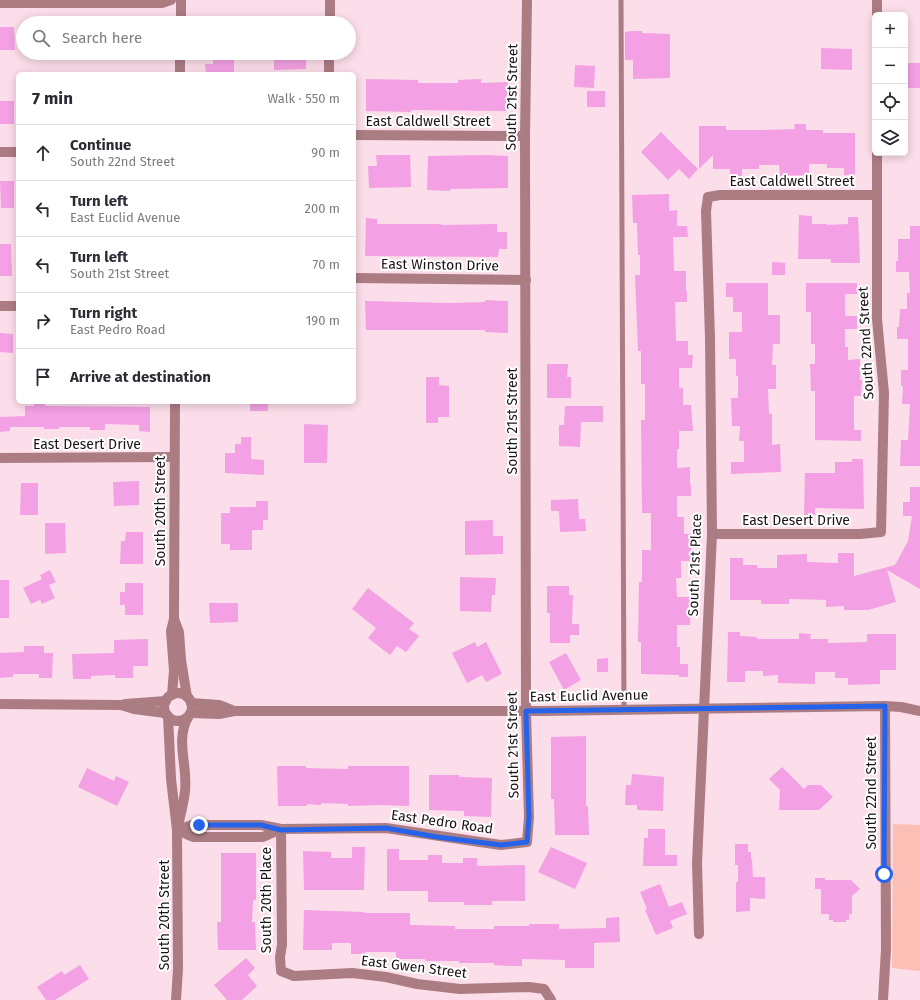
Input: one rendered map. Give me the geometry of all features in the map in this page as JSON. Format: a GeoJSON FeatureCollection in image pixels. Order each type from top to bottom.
{"type":"FeatureCollection","features":[{"type":"Feature","properties":{"kind":"street"},"geometry":{"type":"LineString","coordinates":[[0,3],[162,3],[171,0]]}},
{"type":"Feature","properties":{"kind":"street"},"geometry":{"type":"LineString","coordinates":[[180,16],[181,0]]}},
{"type":"Feature","properties":{"kind":"street"},"geometry":{"type":"LineString","coordinates":[[330,0],[330,16]]}},
{"type":"Feature","properties":{"kind":"street","name":"South 21st Street"},"geometry":{"type":"LineString","coordinates":[[527,0],[525,136],[526,711],[529,817],[527,842]]}},
{"type":"Feature","properties":{"kind":"street"},"geometry":{"type":"LineString","coordinates":[[877,0],[877,12]]}},
{"type":"Feature","properties":{"kind":"street"},"geometry":{"type":"LineString","coordinates":[[180,60],[180,72]]}},
{"type":"Feature","properties":{"kind":"street"},"geometry":{"type":"LineString","coordinates":[[329,72],[330,60]]}},
{"type":"Feature","properties":{"kind":"street","name":"East Caldwell Street"},"geometry":{"type":"LineString","coordinates":[[356,135],[525,136]]}},
{"type":"Feature","properties":{"kind":"street"},"geometry":{"type":"LineString","coordinates":[[0,152],[16,152]]}},
{"type":"Feature","properties":{"kind":"street","name":"South 22nd Street"},"geometry":{"type":"LineString","coordinates":[[876,156],[877,319],[884,393],[881,532]]}},
{"type":"Feature","properties":{"kind":"street","name":"East Caldwell Street"},"geometry":{"type":"LineString","coordinates":[[708,198],[720,195],[876,196]]}},
{"type":"Feature","properties":{"kind":"street","name":"South 21st Place"},"geometry":{"type":"LineString","coordinates":[[699,934],[696,863],[712,534],[710,338],[706,211],[708,198]]}},
{"type":"Feature","properties":{"kind":"street","name":"East Winston Drive"},"geometry":{"type":"LineString","coordinates":[[356,278],[526,280]]}},
{"type":"Feature","properties":{"kind":"street"},"geometry":{"type":"LineString","coordinates":[[0,306],[16,306]]}},
{"type":"Feature","properties":{"kind":"street","name":"South 20th Street"},"geometry":{"type":"LineString","coordinates":[[169,698],[174,671],[171,631],[174,619],[175,404]]}},
{"type":"Feature","properties":{"kind":"street","name":"East Desert Drive"},"geometry":{"type":"LineString","coordinates":[[0,458],[174,457]]}},
{"type":"Feature","properties":{"kind":"street","name":"East Desert Drive"},"geometry":{"type":"LineString","coordinates":[[712,534],[860,534],[881,532]]}},
{"type":"Feature","properties":{"kind":"street","name":"South 20th Street"},"geometry":{"type":"LineString","coordinates":[[174,619],[179,632],[181,660],[189,700]]}},
{"type":"Feature","properties":{"kind":"street"},"geometry":{"type":"LineString","coordinates":[[0,704],[121,705],[169,698],[180,693],[189,700],[189,715],[184,719],[176,721],[167,714],[134,709],[121,705]]}},
{"type":"Feature","properties":{"kind":"street"},"geometry":{"type":"LineString","coordinates":[[167,714],[164,704],[169,698]]}},
{"type":"Feature","properties":{"kind":"street","name":"East Euclid Avenue"},"geometry":{"type":"LineString","coordinates":[[189,700],[219,705],[234,711]]}},
{"type":"Feature","properties":{"kind":"street","name":"East Euclid Avenue"},"geometry":{"type":"LineString","coordinates":[[189,715],[219,714],[234,711],[526,711],[885,706],[901,707],[920,711]]}},
{"type":"Feature","properties":{"kind":"street","name":"South 22nd Street"},"geometry":{"type":"LineString","coordinates":[[883,1000],[886,949],[885,706]]}},
{"type":"Feature","properties":{"kind":"street","name":"South 20th Street"},"geometry":{"type":"LineString","coordinates":[[167,714],[171,779],[177,830],[178,969],[176,1000]]}},
{"type":"Feature","properties":{"kind":"street","name":"South 20th Street"},"geometry":{"type":"LineString","coordinates":[[177,830],[185,791],[181,736],[183,726],[189,715]]}},
{"type":"Feature","properties":{"kind":"street","name":"East Pedro Road"},"geometry":{"type":"LineString","coordinates":[[177,830],[192,825],[261,825],[281,830],[386,828],[437,837],[501,845],[527,842]]}},
{"type":"Feature","properties":{"kind":"street","name":"South 20th Place"},"geometry":{"type":"LineString","coordinates":[[281,830],[281,971]]}},
{"type":"Feature","properties":{"kind":"street","name":"East Gwen Street"},"geometry":{"type":"LineString","coordinates":[[281,971],[294,976],[352,974],[386,977],[417,984],[460,989],[529,987],[544,989],[551,1000]]}},
{"type":"Feature","properties":{"kind":"lane"},"geometry":{"type":"LineString","coordinates":[[620,0],[624,710]]}},
{"type":"Feature","properties":{"kind":"shaded area"},"geometry":{"type":"Polygon","coordinates":[[[893,824],[920,825],[920,971],[892,968],[893,824]]]}},
{"type":"Feature","properties":{"kind":"building"},"geometry":{"type":"Polygon","coordinates":[[[0,27],[14,27],[15,50],[0,50],[0,27]]]}},
{"type":"Feature","properties":{"kind":"building"},"geometry":{"type":"Polygon","coordinates":[[[642,31],[642,33],[670,34],[670,78],[633,79],[633,60],[625,60],[625,32],[642,31]]]}},
{"type":"Feature","properties":{"kind":"building"},"geometry":{"type":"Polygon","coordinates":[[[821,48],[852,49],[852,70],[821,69],[821,48]]]}},
{"type":"Feature","properties":{"kind":"building"},"geometry":{"type":"Polygon","coordinates":[[[213,60],[234,60],[234,72],[206,72],[205,64],[213,64],[213,60]]]}},
{"type":"Feature","properties":{"kind":"building"},"geometry":{"type":"Polygon","coordinates":[[[274,60],[306,60],[306,69],[274,70],[274,60]]]}},
{"type":"Feature","properties":{"kind":"building"},"geometry":{"type":"Polygon","coordinates":[[[908,63],[920,63],[920,88],[908,88],[908,63]]]}},
{"type":"Feature","properties":{"kind":"building"},"geometry":{"type":"Polygon","coordinates":[[[575,65],[595,66],[594,88],[574,87],[575,65]]]}},
{"type":"Feature","properties":{"kind":"building"},"geometry":{"type":"Polygon","coordinates":[[[366,79],[418,80],[418,83],[458,83],[458,80],[481,79],[481,83],[508,82],[508,111],[366,111],[366,79]]]}},
{"type":"Feature","properties":{"kind":"building"},"geometry":{"type":"Polygon","coordinates":[[[587,91],[605,91],[605,107],[587,107],[587,91]]]}},
{"type":"Feature","properties":{"kind":"building"},"geometry":{"type":"Polygon","coordinates":[[[0,101],[14,101],[14,124],[0,124],[0,101]]]}},
{"type":"Feature","properties":{"kind":"building"},"geometry":{"type":"Polygon","coordinates":[[[794,124],[806,124],[806,130],[823,130],[823,133],[855,133],[855,175],[844,175],[844,168],[827,168],[827,164],[809,164],[809,175],[780,176],[779,165],[759,165],[759,169],[742,169],[742,177],[730,177],[730,169],[713,169],[713,155],[699,169],[699,126],[726,126],[726,130],[759,130],[795,129],[794,124]]]}},
{"type":"Feature","properties":{"kind":"building"},"geometry":{"type":"Polygon","coordinates":[[[661,132],[698,169],[689,179],[679,169],[668,180],[641,152],[661,132]]]}},
{"type":"Feature","properties":{"kind":"building"},"geometry":{"type":"Polygon","coordinates":[[[376,155],[410,155],[411,187],[369,188],[368,166],[377,166],[376,155]]]}},
{"type":"Feature","properties":{"kind":"building"},"geometry":{"type":"Polygon","coordinates":[[[428,156],[508,156],[508,188],[450,189],[450,191],[427,190],[428,156]]]}},
{"type":"Feature","properties":{"kind":"building"},"geometry":{"type":"Polygon","coordinates":[[[0,181],[14,181],[14,208],[1,208],[0,181]]]}},
{"type":"Feature","properties":{"kind":"building"},"geometry":{"type":"Polygon","coordinates":[[[669,194],[669,211],[677,210],[677,226],[687,226],[688,237],[673,237],[674,271],[686,271],[687,291],[687,302],[675,302],[676,341],[688,341],[688,355],[693,355],[692,368],[679,368],[679,388],[683,388],[683,405],[691,405],[693,431],[679,431],[679,449],[677,449],[677,468],[690,467],[691,485],[691,496],[677,496],[677,517],[684,517],[684,534],[691,534],[692,561],[681,561],[681,578],[676,578],[677,597],[691,597],[690,625],[677,625],[677,647],[680,647],[680,664],[688,664],[688,677],[679,677],[679,675],[641,674],[641,642],[638,642],[639,582],[642,582],[642,550],[651,550],[651,513],[642,513],[641,420],[645,420],[645,384],[641,384],[641,351],[638,351],[635,275],[640,275],[640,255],[638,255],[637,223],[633,223],[632,195],[669,194]]]}},
{"type":"Feature","properties":{"kind":"building"},"geometry":{"type":"Polygon","coordinates":[[[799,215],[812,216],[812,224],[827,225],[848,224],[848,217],[858,217],[860,263],[831,263],[831,259],[798,259],[799,215]]]}},
{"type":"Feature","properties":{"kind":"building"},"geometry":{"type":"Polygon","coordinates":[[[366,218],[377,219],[377,224],[497,224],[497,232],[507,232],[507,249],[499,249],[498,257],[365,256],[366,218]]]}},
{"type":"Feature","properties":{"kind":"building"},"geometry":{"type":"Polygon","coordinates":[[[910,226],[920,226],[920,466],[900,466],[901,440],[908,440],[910,404],[902,404],[903,386],[901,386],[901,370],[908,370],[908,339],[897,339],[897,327],[899,327],[900,309],[907,309],[907,293],[910,293],[909,272],[896,272],[896,261],[898,261],[898,239],[910,239],[910,226]]]}},
{"type":"Feature","properties":{"kind":"building"},"geometry":{"type":"Polygon","coordinates":[[[0,244],[11,244],[12,276],[0,276],[0,244]]]}},
{"type":"Feature","properties":{"kind":"building"},"geometry":{"type":"Polygon","coordinates":[[[772,262],[785,263],[785,275],[772,275],[772,262]]]}},
{"type":"Feature","properties":{"kind":"building"},"geometry":{"type":"Polygon","coordinates":[[[726,283],[768,283],[768,315],[780,315],[780,344],[773,344],[772,365],[776,365],[776,389],[768,389],[769,414],[772,414],[772,445],[780,444],[781,472],[731,474],[731,462],[744,462],[744,441],[739,441],[740,426],[732,426],[731,398],[738,398],[736,359],[729,359],[729,332],[742,332],[742,312],[733,312],[733,297],[726,297],[726,283]]]}},
{"type":"Feature","properties":{"kind":"building"},"geometry":{"type":"Polygon","coordinates":[[[806,283],[857,283],[857,294],[845,294],[845,316],[857,316],[857,329],[845,329],[845,347],[848,347],[848,360],[860,359],[860,380],[862,380],[861,396],[854,396],[854,430],[861,430],[861,441],[815,440],[815,391],[811,391],[810,364],[815,364],[815,344],[811,344],[811,312],[806,312],[806,283]]]}},
{"type":"Feature","properties":{"kind":"building"},"geometry":{"type":"Polygon","coordinates":[[[485,300],[508,301],[508,333],[485,332],[485,330],[366,330],[365,301],[450,303],[485,302],[485,300]]]}},
{"type":"Feature","properties":{"kind":"building"},"geometry":{"type":"Polygon","coordinates":[[[0,333],[13,334],[13,353],[0,352],[0,333]]]}},
{"type":"Feature","properties":{"kind":"building"},"geometry":{"type":"Polygon","coordinates":[[[547,364],[568,364],[567,377],[571,377],[571,398],[547,398],[547,364]]]}},
{"type":"Feature","properties":{"kind":"building"},"geometry":{"type":"Polygon","coordinates":[[[426,377],[439,377],[439,385],[449,386],[449,417],[438,417],[438,423],[426,423],[426,377]]]}},
{"type":"Feature","properties":{"kind":"building"},"geometry":{"type":"Polygon","coordinates":[[[34,404],[45,404],[45,406],[150,407],[150,432],[139,431],[139,425],[105,424],[105,430],[90,430],[90,427],[59,427],[59,429],[44,429],[44,427],[10,427],[10,431],[0,432],[0,417],[25,416],[25,406],[34,406],[34,404]]]}},
{"type":"Feature","properties":{"kind":"building"},"geometry":{"type":"Polygon","coordinates":[[[250,404],[268,404],[268,411],[250,411],[250,404]]]}},
{"type":"Feature","properties":{"kind":"building"},"geometry":{"type":"Polygon","coordinates":[[[565,406],[603,406],[603,422],[581,422],[580,447],[559,446],[559,425],[564,425],[565,406]]]}},
{"type":"Feature","properties":{"kind":"building"},"geometry":{"type":"Polygon","coordinates":[[[304,424],[328,425],[327,463],[304,463],[304,424]]]}},
{"type":"Feature","properties":{"kind":"building"},"geometry":{"type":"Polygon","coordinates":[[[241,437],[251,437],[251,459],[264,460],[264,475],[225,473],[225,453],[235,453],[235,444],[241,444],[241,437]]]}},
{"type":"Feature","properties":{"kind":"building"},"geometry":{"type":"Polygon","coordinates":[[[852,459],[863,459],[864,509],[815,508],[815,515],[804,515],[805,473],[835,473],[835,462],[852,462],[852,459]]]}},
{"type":"Feature","properties":{"kind":"building"},"geometry":{"type":"Polygon","coordinates":[[[139,481],[139,505],[114,506],[113,482],[139,481]]]}},
{"type":"Feature","properties":{"kind":"building"},"geometry":{"type":"Polygon","coordinates":[[[21,483],[38,483],[38,515],[20,515],[21,483]]]}},
{"type":"Feature","properties":{"kind":"building"},"geometry":{"type":"Polygon","coordinates":[[[910,487],[920,487],[920,589],[887,570],[896,602],[868,610],[844,610],[844,606],[826,607],[826,600],[789,599],[789,604],[761,604],[761,600],[730,600],[730,558],[743,558],[743,565],[757,565],[757,568],[777,568],[777,555],[807,554],[807,562],[838,563],[838,553],[854,553],[854,576],[895,565],[908,541],[912,516],[903,516],[903,502],[910,502],[910,487]]]}},
{"type":"Feature","properties":{"kind":"building"},"geometry":{"type":"Polygon","coordinates":[[[578,499],[579,519],[585,519],[586,531],[560,532],[559,511],[551,511],[551,500],[578,499]]]}},
{"type":"Feature","properties":{"kind":"building"},"geometry":{"type":"Polygon","coordinates":[[[256,501],[268,501],[268,520],[263,520],[263,530],[252,530],[252,550],[230,550],[230,544],[221,544],[221,513],[230,513],[230,507],[256,507],[256,501]]]}},
{"type":"Feature","properties":{"kind":"building"},"geometry":{"type":"Polygon","coordinates":[[[493,520],[493,536],[503,536],[503,554],[465,555],[465,521],[493,520]]]}},
{"type":"Feature","properties":{"kind":"building"},"geometry":{"type":"Polygon","coordinates":[[[45,523],[65,523],[66,553],[45,554],[45,523]]]}},
{"type":"Feature","properties":{"kind":"building"},"geometry":{"type":"Polygon","coordinates":[[[126,532],[143,532],[143,564],[120,564],[121,541],[125,541],[126,532]]]}},
{"type":"Feature","properties":{"kind":"building"},"geometry":{"type":"Polygon","coordinates":[[[50,570],[56,582],[49,585],[55,598],[42,604],[40,600],[31,604],[23,588],[42,579],[40,575],[50,570]]]}},
{"type":"Feature","properties":{"kind":"building"},"geometry":{"type":"Polygon","coordinates":[[[460,577],[496,578],[495,595],[492,595],[491,612],[460,611],[460,577]]]}},
{"type":"Feature","properties":{"kind":"building"},"geometry":{"type":"Polygon","coordinates":[[[0,580],[9,580],[9,618],[0,618],[0,580]]]}},
{"type":"Feature","properties":{"kind":"building"},"geometry":{"type":"Polygon","coordinates":[[[125,583],[143,583],[143,615],[125,615],[125,605],[120,605],[120,592],[125,592],[125,583]]]}},
{"type":"Feature","properties":{"kind":"building"},"geometry":{"type":"Polygon","coordinates":[[[547,586],[569,586],[569,595],[573,595],[572,624],[579,624],[579,635],[570,635],[570,643],[550,643],[550,613],[547,613],[547,586]]]}},
{"type":"Feature","properties":{"kind":"building"},"geometry":{"type":"Polygon","coordinates":[[[368,588],[414,623],[409,629],[419,636],[406,652],[397,646],[390,655],[368,638],[376,628],[352,609],[368,588]]]}},
{"type":"Feature","properties":{"kind":"building"},"geometry":{"type":"Polygon","coordinates":[[[209,603],[238,603],[238,622],[210,623],[209,603]]]}},
{"type":"Feature","properties":{"kind":"building"},"geometry":{"type":"Polygon","coordinates":[[[728,632],[740,632],[740,636],[757,637],[757,639],[799,639],[799,633],[811,634],[810,639],[828,639],[828,643],[867,642],[867,634],[896,634],[896,670],[880,670],[880,684],[848,685],[848,678],[835,678],[835,672],[815,672],[815,684],[778,683],[778,675],[763,676],[763,671],[745,671],[745,682],[727,682],[728,632]]]}},
{"type":"Feature","properties":{"kind":"building"},"geometry":{"type":"Polygon","coordinates":[[[148,639],[148,666],[133,666],[133,678],[115,678],[115,675],[91,676],[91,679],[73,679],[72,654],[114,653],[114,640],[148,639]]]}},
{"type":"Feature","properties":{"kind":"building"},"geometry":{"type":"Polygon","coordinates":[[[475,642],[477,647],[486,642],[502,674],[486,682],[482,675],[467,683],[452,653],[475,642]]]}},
{"type":"Feature","properties":{"kind":"building"},"geometry":{"type":"Polygon","coordinates":[[[24,646],[44,646],[44,653],[53,653],[52,678],[39,678],[39,674],[13,674],[13,677],[0,678],[0,653],[24,652],[24,646]]]}},
{"type":"Feature","properties":{"kind":"building"},"geometry":{"type":"Polygon","coordinates":[[[566,653],[581,680],[564,690],[549,662],[566,653]]]}},
{"type":"Feature","properties":{"kind":"building"},"geometry":{"type":"Polygon","coordinates":[[[608,658],[608,672],[597,672],[597,659],[608,658]]]}},
{"type":"Feature","properties":{"kind":"building"},"geometry":{"type":"Polygon","coordinates":[[[586,736],[586,806],[588,806],[589,835],[555,835],[554,799],[551,799],[551,737],[586,736]]]}},
{"type":"Feature","properties":{"kind":"building"},"geometry":{"type":"Polygon","coordinates":[[[277,766],[306,766],[306,768],[348,769],[348,766],[409,766],[409,806],[348,806],[348,804],[321,803],[321,805],[307,804],[307,806],[278,806],[277,766]]]}},
{"type":"Feature","properties":{"kind":"building"},"geometry":{"type":"Polygon","coordinates":[[[782,767],[804,789],[808,785],[821,785],[833,797],[819,810],[779,810],[780,790],[769,779],[782,767]]]}},
{"type":"Feature","properties":{"kind":"building"},"geometry":{"type":"Polygon","coordinates":[[[87,768],[114,781],[116,776],[129,782],[117,806],[78,787],[87,768]]]}},
{"type":"Feature","properties":{"kind":"building"},"geometry":{"type":"Polygon","coordinates":[[[632,774],[664,777],[663,811],[637,810],[637,805],[625,805],[626,785],[631,785],[632,774]]]}},
{"type":"Feature","properties":{"kind":"building"},"geometry":{"type":"Polygon","coordinates":[[[429,775],[459,775],[459,777],[492,778],[491,817],[464,816],[464,811],[429,810],[429,775]]]}},
{"type":"Feature","properties":{"kind":"building"},"geometry":{"type":"Polygon","coordinates":[[[648,829],[665,829],[665,855],[677,855],[677,866],[643,866],[644,838],[648,838],[648,829]]]}},
{"type":"Feature","properties":{"kind":"building"},"geometry":{"type":"Polygon","coordinates":[[[735,844],[748,844],[748,852],[751,852],[753,877],[765,877],[765,899],[750,898],[750,911],[736,912],[736,882],[738,882],[738,865],[735,865],[735,844]]]}},
{"type":"Feature","properties":{"kind":"building"},"geometry":{"type":"Polygon","coordinates":[[[352,847],[365,847],[364,890],[304,890],[303,851],[331,852],[331,858],[352,858],[352,847]]]}},
{"type":"Feature","properties":{"kind":"building"},"geometry":{"type":"Polygon","coordinates":[[[551,847],[587,863],[575,889],[538,872],[551,847]]]}},
{"type":"Feature","properties":{"kind":"building"},"geometry":{"type":"Polygon","coordinates":[[[387,849],[399,849],[399,860],[428,860],[428,855],[442,855],[442,863],[463,863],[463,858],[477,858],[477,866],[525,865],[525,901],[492,901],[492,905],[464,905],[464,902],[428,902],[428,891],[387,891],[387,849]]]}},
{"type":"Feature","properties":{"kind":"building"},"geometry":{"type":"Polygon","coordinates":[[[221,853],[256,853],[256,900],[253,900],[252,922],[255,922],[256,950],[218,950],[217,922],[221,922],[221,853]]]}},
{"type":"Feature","properties":{"kind":"building"},"geometry":{"type":"Polygon","coordinates":[[[815,878],[825,878],[825,880],[851,880],[860,889],[852,896],[852,914],[849,914],[849,920],[846,920],[846,922],[833,922],[833,920],[829,920],[829,914],[821,914],[821,889],[815,889],[815,878]]]}},
{"type":"Feature","properties":{"kind":"building"},"geometry":{"type":"Polygon","coordinates":[[[660,884],[669,907],[682,902],[687,914],[670,921],[673,928],[656,935],[645,910],[647,909],[640,892],[660,884]]]}},
{"type":"Feature","properties":{"kind":"building"},"geometry":{"type":"Polygon","coordinates":[[[304,910],[364,913],[410,913],[410,925],[455,926],[455,929],[494,929],[494,926],[529,926],[529,924],[559,924],[559,929],[606,928],[606,918],[619,917],[620,942],[594,943],[594,968],[565,968],[565,960],[522,959],[522,966],[509,966],[494,965],[494,963],[459,963],[459,961],[396,959],[396,952],[365,952],[365,954],[351,954],[351,943],[332,943],[332,950],[303,950],[304,910]]]}},
{"type":"Feature","properties":{"kind":"building"},"geometry":{"type":"Polygon","coordinates":[[[246,958],[255,968],[248,975],[257,986],[242,1000],[227,1000],[214,985],[246,958]]]}},
{"type":"Feature","properties":{"kind":"building"},"geometry":{"type":"Polygon","coordinates":[[[80,965],[89,979],[55,1000],[46,1000],[37,987],[62,971],[64,975],[80,965]]]}},
{"type":"Feature","properties":{"kind":"route"},"geometry":{"type":"LineString","coordinates":[[199,825],[261,825],[281,830],[386,828],[437,837],[501,845],[527,842],[529,817],[527,792],[526,711],[885,706],[884,874]]}}]}
